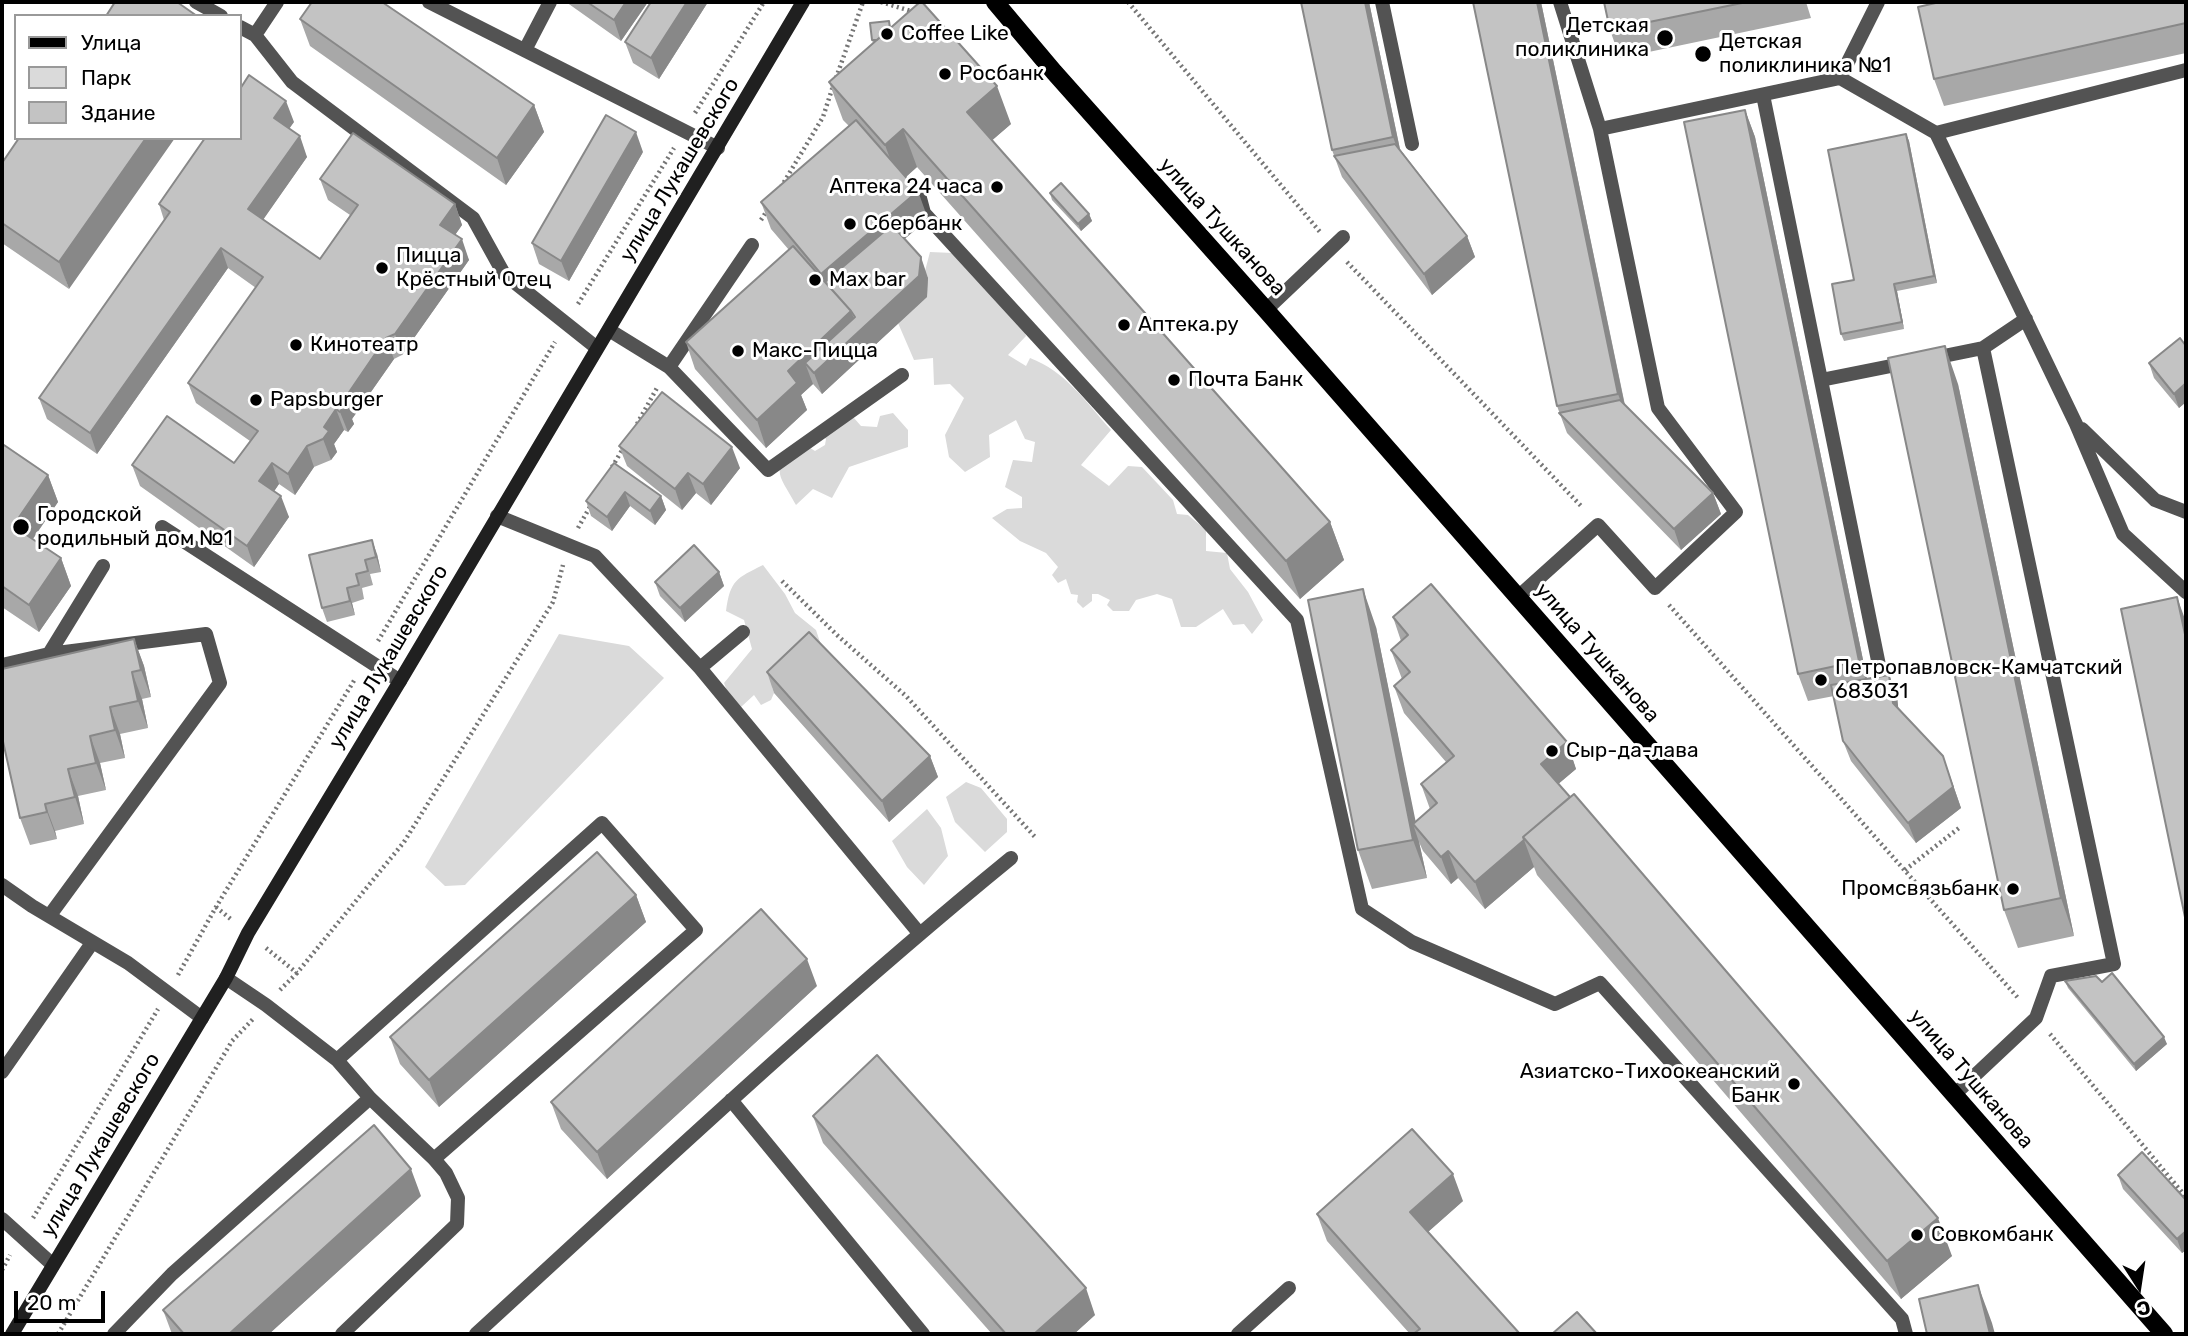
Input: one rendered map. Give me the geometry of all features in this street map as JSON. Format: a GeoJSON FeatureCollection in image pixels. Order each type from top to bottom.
{"type":"FeatureCollection","features":[{"type":"Feature","properties":{"kind":"main road","name":"улица Лукашевского"},"geometry":{"type":"LineString","coordinates":[[12,1334],[226,978],[248,933],[803,2]]}},
{"type":"Feature","properties":{"kind":"main road","name":"улица Тушканова"},"geometry":{"type":"LineString","coordinates":[[995,2],[2164,1334]]}},
{"type":"Feature","properties":{"kind":"street"},"geometry":{"type":"LineString","coordinates":[[196,2],[217,14]]}},
{"type":"Feature","properties":{"kind":"street"},"geometry":{"type":"LineString","coordinates":[[255,35],[277,2]]}},
{"type":"Feature","properties":{"kind":"street"},"geometry":{"type":"LineString","coordinates":[[429,2],[718,148]]}},
{"type":"Feature","properties":{"kind":"street"},"geometry":{"type":"LineString","coordinates":[[525,50],[550,2]]}},
{"type":"Feature","properties":{"kind":"street"},"geometry":{"type":"LineString","coordinates":[[1382,2],[1412,144]]}},
{"type":"Feature","properties":{"kind":"street"},"geometry":{"type":"LineString","coordinates":[[1518,597],[1598,525],[1655,588],[1736,512],[1658,408],[1600,129],[1560,2]]}},
{"type":"Feature","properties":{"kind":"street"},"geometry":{"type":"LineString","coordinates":[[1840,78],[1878,2]]}},
{"type":"Feature","properties":{"kind":"street"},"geometry":{"type":"LineString","coordinates":[[242,28],[255,35],[292,82],[473,218],[504,274],[597,348]]}},
{"type":"Feature","properties":{"kind":"street"},"geometry":{"type":"LineString","coordinates":[[1936,133],[2186,70]]}},
{"type":"Feature","properties":{"kind":"street"},"geometry":{"type":"LineString","coordinates":[[1600,129],[1840,78],[1936,133],[2076,424],[2123,534],[2186,592]]}},
{"type":"Feature","properties":{"kind":"street"},"geometry":{"type":"LineString","coordinates":[[1763,94],[1883,685]]}},
{"type":"Feature","properties":{"kind":"street"},"geometry":{"type":"LineString","coordinates":[[919,197],[924,213],[1297,620],[1362,909],[1412,942],[1555,1004],[1600,983],[1902,1319],[1906,1334]]}},
{"type":"Feature","properties":{"kind":"street"},"geometry":{"type":"LineString","coordinates":[[1266,310],[1338,242]]}},
{"type":"Feature","properties":{"kind":"street"},"geometry":{"type":"LineString","coordinates":[[669,367],[752,245]]}},
{"type":"Feature","properties":{"kind":"street"},"geometry":{"type":"LineString","coordinates":[[1821,380],[1983,348],[2026,319]]}},
{"type":"Feature","properties":{"kind":"street"},"geometry":{"type":"LineString","coordinates":[[609,330],[669,367],[768,470],[902,376]]}},
{"type":"Feature","properties":{"kind":"street"},"geometry":{"type":"LineString","coordinates":[[1954,1095],[2036,1018],[2051,976],[2114,964],[1983,348]]}},
{"type":"Feature","properties":{"kind":"street"},"geometry":{"type":"LineString","coordinates":[[2076,424],[2155,500],[2186,512]]}},
{"type":"Feature","properties":{"kind":"street"},"geometry":{"type":"LineString","coordinates":[[497,516],[595,556],[700,668],[919,933]]}},
{"type":"Feature","properties":{"kind":"street"},"geometry":{"type":"LineString","coordinates":[[162,527],[400,681]]}},
{"type":"Feature","properties":{"kind":"street"},"geometry":{"type":"LineString","coordinates":[[49,654],[103,566]]}},
{"type":"Feature","properties":{"kind":"street"},"geometry":{"type":"LineString","coordinates":[[700,668],[743,632]]}},
{"type":"Feature","properties":{"kind":"street"},"geometry":{"type":"LineString","coordinates":[[2,665],[49,654],[206,634],[220,683],[50,915]]}},
{"type":"Feature","properties":{"kind":"street"},"geometry":{"type":"LineString","coordinates":[[337,1060],[602,823],[696,930],[434,1159]]}},
{"type":"Feature","properties":{"kind":"street"},"geometry":{"type":"LineString","coordinates":[[476,1334],[731,1100],[919,933],[1011,858]]}},
{"type":"Feature","properties":{"kind":"street"},"geometry":{"type":"LineString","coordinates":[[2,885],[128,963],[202,1018]]}},
{"type":"Feature","properties":{"kind":"street"},"geometry":{"type":"LineString","coordinates":[[2,1072],[92,943]]}},
{"type":"Feature","properties":{"kind":"street"},"geometry":{"type":"LineString","coordinates":[[226,978],[337,1060],[370,1098],[434,1159],[446,1173],[458,1198],[457,1224],[342,1334]]}},
{"type":"Feature","properties":{"kind":"street"},"geometry":{"type":"LineString","coordinates":[[114,1334],[172,1274],[370,1098]]}},
{"type":"Feature","properties":{"kind":"street"},"geometry":{"type":"LineString","coordinates":[[731,1100],[923,1334]]}},
{"type":"Feature","properties":{"kind":"street"},"geometry":{"type":"LineString","coordinates":[[2,1219],[53,1265]]}},
{"type":"Feature","properties":{"kind":"street"},"geometry":{"type":"LineString","coordinates":[[1238,1334],[1289,1288]]}},
{"type":"Feature","properties":{"kind":"path"},"geometry":{"type":"LineString","coordinates":[[181,971],[216,907],[367,660],[566,323],[764,2]]}},
{"type":"Feature","properties":{"kind":"path"},"geometry":{"type":"LineString","coordinates":[[761,220],[823,117],[863,2]]}},
{"type":"Feature","properties":{"kind":"path"},"geometry":{"type":"LineString","coordinates":[[881,2],[916,13]]}},
{"type":"Feature","properties":{"kind":"path"},"geometry":{"type":"LineString","coordinates":[[1128,2],[1338,242],[1598,525]]}},
{"type":"Feature","properties":{"kind":"path"},"geometry":{"type":"LineString","coordinates":[[635,426],[669,367]]}},
{"type":"Feature","properties":{"kind":"path"},"geometry":{"type":"LineString","coordinates":[[608,474],[629,438]]}},
{"type":"Feature","properties":{"kind":"path"},"geometry":{"type":"LineString","coordinates":[[58,1334],[232,1041],[297,973],[404,842],[554,602],[568,544],[595,497]]}},
{"type":"Feature","properties":{"kind":"path"},"geometry":{"type":"LineString","coordinates":[[782,581],[838,636],[906,695],[1036,838]]}},
{"type":"Feature","properties":{"kind":"path"},"geometry":{"type":"LineString","coordinates":[[1655,588],[2036,1018],[2186,1197]]}},
{"type":"Feature","properties":{"kind":"path"},"geometry":{"type":"LineString","coordinates":[[1905,870],[1959,828]]}},
{"type":"Feature","properties":{"kind":"path"},"geometry":{"type":"LineString","coordinates":[[216,907],[297,973]]}},
{"type":"Feature","properties":{"kind":"path"},"geometry":{"type":"LineString","coordinates":[[2,1270],[155,1014]]}},
{"type":"Feature","properties":{"kind":"green space"},"geometry":{"type":"Polygon","coordinates":[[[930,252],[953,253],[1023,327],[1026,336],[1008,355],[1026,366],[1030,358],[1054,371],[1074,388],[1111,430],[1081,465],[1109,486],[1128,466],[1142,467],[1173,500],[1177,514],[1188,515],[1206,530],[1206,551],[1227,553],[1230,569],[1248,592],[1263,620],[1252,634],[1244,624],[1233,625],[1223,609],[1196,627],[1181,627],[1172,599],[1157,594],[1136,600],[1129,611],[1113,611],[1107,605],[1110,600],[1092,594],[1092,601],[1083,608],[1077,602],[1078,595],[1071,594],[1066,579],[1058,583],[1052,575],[1058,567],[1046,553],[1020,541],[992,518],[1007,509],[1022,508],[1022,497],[1005,487],[1013,460],[1032,462],[1035,442],[1025,439],[1016,420],[989,435],[990,457],[965,472],[949,457],[945,435],[964,398],[950,384],[934,385],[933,358],[914,360],[898,323],[927,297],[928,278],[925,271],[930,252]]]}},
{"type":"Feature","properties":{"kind":"green space"},"geometry":{"type":"Polygon","coordinates":[[[893,413],[908,430],[908,447],[849,467],[832,498],[813,489],[796,505],[780,472],[785,460],[802,443],[815,451],[825,445],[826,439],[817,430],[854,418],[861,426],[877,427],[880,416],[893,413]]]}},
{"type":"Feature","properties":{"kind":"green space"},"geometry":{"type":"Polygon","coordinates":[[[763,565],[785,594],[795,613],[816,630],[822,648],[772,687],[774,693],[771,700],[761,705],[754,695],[741,707],[729,696],[724,683],[752,649],[744,620],[726,611],[736,581],[763,565]]]}},
{"type":"Feature","properties":{"kind":"green space"},"geometry":{"type":"Polygon","coordinates":[[[559,634],[629,646],[664,678],[465,885],[445,886],[425,867],[559,634]]]}},
{"type":"Feature","properties":{"kind":"green space"},"geometry":{"type":"Polygon","coordinates":[[[966,782],[981,788],[1007,819],[1007,832],[985,852],[955,822],[946,797],[966,782]]]}},
{"type":"Feature","properties":{"kind":"green space"},"geometry":{"type":"Polygon","coordinates":[[[927,809],[941,828],[948,856],[924,885],[907,867],[892,841],[927,809]]]}},
{"type":"Feature","properties":{"kind":"building"},"geometry":{"type":"Polygon","coordinates":[[[115,2],[177,2],[194,14],[107,14],[115,2]]]}},
{"type":"Feature","properties":{"kind":"building"},"geometry":{"type":"Polygon","coordinates":[[[312,2],[382,2],[534,105],[497,158],[300,19],[312,2]]]}},
{"type":"Feature","properties":{"kind":"building"},"geometry":{"type":"Polygon","coordinates":[[[587,2],[626,2],[614,20],[587,2]]]}},
{"type":"Feature","properties":{"kind":"building"},"geometry":{"type":"Polygon","coordinates":[[[651,2],[687,2],[651,58],[625,42],[651,2]]]}},
{"type":"Feature","properties":{"kind":"building"},"geometry":{"type":"Polygon","coordinates":[[[920,2],[997,86],[967,112],[1330,522],[1286,561],[903,129],[885,145],[829,82],[920,2]]]}},
{"type":"Feature","properties":{"kind":"building"},"geometry":{"type":"Polygon","coordinates":[[[1301,2],[1365,2],[1393,137],[1332,150],[1301,2]]]}},
{"type":"Feature","properties":{"kind":"building"},"geometry":{"type":"Polygon","coordinates":[[[1473,2],[1537,2],[1618,394],[1557,406],[1473,2]]]}},
{"type":"Feature","properties":{"kind":"building"},"geometry":{"type":"Polygon","coordinates":[[[1604,2],[1747,2],[1610,30],[1604,2]]]}},
{"type":"Feature","properties":{"kind":"building"},"geometry":{"type":"Polygon","coordinates":[[[1940,2],[2186,2],[2186,23],[1934,79],[1918,7],[1940,2]]]}},
{"type":"Feature","properties":{"kind":"building"},"geometry":{"type":"Polygon","coordinates":[[[889,21],[890,28],[877,40],[872,40],[870,23],[889,21]]]}},
{"type":"Feature","properties":{"kind":"building"},"geometry":{"type":"Polygon","coordinates":[[[249,75],[286,101],[274,118],[300,136],[248,209],[320,259],[358,205],[320,179],[353,133],[455,204],[440,225],[462,239],[395,334],[386,338],[343,401],[346,403],[340,412],[336,409],[324,427],[329,431],[323,439],[307,446],[288,474],[272,463],[259,481],[281,496],[247,546],[132,465],[167,416],[234,463],[258,431],[188,383],[263,277],[221,248],[90,433],[39,398],[170,212],[159,204],[204,140],[242,140],[242,86],[249,75]]]}},
{"type":"Feature","properties":{"kind":"building"},"geometry":{"type":"Polygon","coordinates":[[[1745,110],[1859,661],[1798,674],[1684,122],[1745,110]]]}},
{"type":"Feature","properties":{"kind":"building"},"geometry":{"type":"Polygon","coordinates":[[[606,115],[636,132],[561,261],[532,243],[606,115]]]}},
{"type":"Feature","properties":{"kind":"building","name":"Сбербанк"},"geometry":{"type":"Polygon","coordinates":[[[856,120],[918,191],[821,274],[761,202],[856,120]]]}},
{"type":"Feature","properties":{"kind":"building"},"geometry":{"type":"Polygon","coordinates":[[[1906,134],[1934,276],[1894,284],[1902,322],[1841,334],[1832,284],[1854,280],[1828,150],[1906,134]]]}},
{"type":"Feature","properties":{"kind":"building"},"geometry":{"type":"Polygon","coordinates":[[[18,140],[145,140],[59,262],[2,223],[2,163],[18,140]]]}},
{"type":"Feature","properties":{"kind":"building"},"geometry":{"type":"Polygon","coordinates":[[[1395,144],[1467,236],[1424,274],[1334,156],[1395,144]]]}},
{"type":"Feature","properties":{"kind":"building"},"geometry":{"type":"Polygon","coordinates":[[[1061,183],[1089,214],[1078,224],[1050,193],[1061,183]]]}},
{"type":"Feature","properties":{"kind":"building"},"geometry":{"type":"Polygon","coordinates":[[[892,225],[921,257],[919,276],[814,373],[805,363],[855,317],[825,282],[892,225]]]}},
{"type":"Feature","properties":{"kind":"building"},"geometry":{"type":"Polygon","coordinates":[[[793,246],[851,311],[788,371],[797,383],[757,420],[686,342],[793,246]]]}},
{"type":"Feature","properties":{"kind":"building"},"geometry":{"type":"Polygon","coordinates":[[[2180,338],[2186,346],[2186,383],[2174,394],[2149,363],[2180,338]]]}},
{"type":"Feature","properties":{"kind":"building"},"geometry":{"type":"Polygon","coordinates":[[[1945,346],[2061,898],[2004,910],[1888,358],[1945,346]]]}},
{"type":"Feature","properties":{"kind":"building"},"geometry":{"type":"Polygon","coordinates":[[[662,392],[732,447],[703,484],[688,473],[675,489],[619,446],[662,392]]]}},
{"type":"Feature","properties":{"kind":"building"},"geometry":{"type":"Polygon","coordinates":[[[1620,400],[1713,493],[1674,529],[1559,413],[1620,400]]]}},
{"type":"Feature","properties":{"kind":"building"},"geometry":{"type":"Polygon","coordinates":[[[4,445],[48,475],[13,526],[61,558],[29,605],[2,586],[4,445]]]}},
{"type":"Feature","properties":{"kind":"building"},"geometry":{"type":"Polygon","coordinates":[[[614,463],[661,496],[650,511],[625,492],[607,517],[586,501],[614,463]]]}},
{"type":"Feature","properties":{"kind":"building"},"geometry":{"type":"Polygon","coordinates":[[[372,540],[376,557],[365,560],[368,571],[356,574],[359,585],[347,588],[350,601],[322,608],[309,555],[372,540]]]}},
{"type":"Feature","properties":{"kind":"building"},"geometry":{"type":"Polygon","coordinates":[[[694,545],[719,572],[680,608],[655,582],[694,545]]]}},
{"type":"Feature","properties":{"kind":"building"},"geometry":{"type":"Polygon","coordinates":[[[1431,584],[1567,742],[1541,764],[1570,797],[1475,882],[1448,851],[1441,857],[1413,824],[1437,803],[1421,784],[1454,756],[1394,686],[1410,672],[1391,650],[1408,635],[1393,617],[1431,584]]]}},
{"type":"Feature","properties":{"kind":"building"},"geometry":{"type":"Polygon","coordinates":[[[1363,589],[1413,840],[1358,850],[1308,600],[1363,589]]]}},
{"type":"Feature","properties":{"kind":"building"},"geometry":{"type":"Polygon","coordinates":[[[2177,597],[2186,639],[2186,922],[2121,609],[2177,597]]]}},
{"type":"Feature","properties":{"kind":"building"},"geometry":{"type":"Polygon","coordinates":[[[809,632],[930,756],[882,801],[767,672],[809,632]]]}},
{"type":"Feature","properties":{"kind":"building"},"geometry":{"type":"Polygon","coordinates":[[[134,639],[141,670],[132,672],[138,701],[110,707],[115,730],[90,736],[96,763],[68,769],[75,797],[45,804],[47,812],[20,818],[2,737],[2,669],[134,639]]]}},
{"type":"Feature","properties":{"kind":"building"},"geometry":{"type":"Polygon","coordinates":[[[1889,675],[1893,703],[1943,756],[1953,787],[1908,823],[1843,741],[1831,685],[1889,675]]]}},
{"type":"Feature","properties":{"kind":"building"},"geometry":{"type":"Polygon","coordinates":[[[1574,794],[1938,1218],[1887,1261],[1523,837],[1574,794]]]}},
{"type":"Feature","properties":{"kind":"building"},"geometry":{"type":"Polygon","coordinates":[[[597,852],[636,895],[429,1080],[390,1037],[597,852]]]}},
{"type":"Feature","properties":{"kind":"building"},"geometry":{"type":"Polygon","coordinates":[[[761,909],[807,959],[597,1152],[551,1102],[761,909]]]}},
{"type":"Feature","properties":{"kind":"building"},"geometry":{"type":"Polygon","coordinates":[[[2112,973],[2164,1037],[2134,1064],[2065,981],[2096,976],[2102,982],[2112,973]]]}},
{"type":"Feature","properties":{"kind":"building"},"geometry":{"type":"Polygon","coordinates":[[[877,1055],[1086,1288],[1034,1334],[1006,1334],[813,1116],[877,1055]]]}},
{"type":"Feature","properties":{"kind":"building"},"geometry":{"type":"Polygon","coordinates":[[[374,1125],[411,1169],[229,1334],[184,1334],[163,1310],[374,1125]]]}},
{"type":"Feature","properties":{"kind":"building"},"geometry":{"type":"Polygon","coordinates":[[[1412,1129],[1453,1174],[1410,1212],[1520,1334],[1413,1334],[1420,1329],[1317,1214],[1412,1129]]]}},
{"type":"Feature","properties":{"kind":"building"},"geometry":{"type":"Polygon","coordinates":[[[2142,1152],[2186,1200],[2186,1231],[2177,1239],[2118,1175],[2142,1152]]]}},
{"type":"Feature","properties":{"kind":"building"},"geometry":{"type":"Polygon","coordinates":[[[1978,1285],[1990,1334],[1927,1334],[1919,1299],[1978,1285]]]}},
{"type":"Feature","properties":{"kind":"building"},"geometry":{"type":"Polygon","coordinates":[[[1577,1312],[1597,1334],[1552,1334],[1577,1312]]]}},
{"type":"Feature","properties":{"kind":"place","name":"Coffee Like"},"geometry":{"type":"Point","coordinates":[887,34]}},
{"type":"Feature","properties":{"kind":"place","name":"Детская поликлиника"},"geometry":{"type":"Point","coordinates":[1665,38]}},
{"type":"Feature","properties":{"kind":"place","name":"Детская поликлиника №1"},"geometry":{"type":"Point","coordinates":[1703,54]}},
{"type":"Feature","properties":{"kind":"place","name":"Росбанк"},"geometry":{"type":"Point","coordinates":[945,74]}},
{"type":"Feature","properties":{"kind":"place","name":"Аптека 24 часа"},"geometry":{"type":"Point","coordinates":[997,187]}},
{"type":"Feature","properties":{"kind":"place","name":"Сбербанк"},"geometry":{"type":"Point","coordinates":[850,224]}},
{"type":"Feature","properties":{"kind":"place","name":"Пицца Крёстный Отец"},"geometry":{"type":"Point","coordinates":[382,268]}},
{"type":"Feature","properties":{"kind":"place","name":"Max bar"},"geometry":{"type":"Point","coordinates":[815,280]}},
{"type":"Feature","properties":{"kind":"place","name":"Аптека.ру"},"geometry":{"type":"Point","coordinates":[1124,325]}},
{"type":"Feature","properties":{"kind":"place","name":"Кинотеатр"},"geometry":{"type":"Point","coordinates":[296,345]}},
{"type":"Feature","properties":{"kind":"place","name":"Макс-Пицца"},"geometry":{"type":"Point","coordinates":[738,351]}},
{"type":"Feature","properties":{"kind":"place","name":"Почта Банк"},"geometry":{"type":"Point","coordinates":[1174,380]}},
{"type":"Feature","properties":{"kind":"place","name":"Papsburger"},"geometry":{"type":"Point","coordinates":[256,400]}},
{"type":"Feature","properties":{"kind":"place","name":"Городской родильный дом №1"},"geometry":{"type":"Point","coordinates":[21,527]}},
{"type":"Feature","properties":{"kind":"place","name":"Петропавловск-Камчатский 683031"},"geometry":{"type":"Point","coordinates":[1821,680]}},
{"type":"Feature","properties":{"kind":"place","name":"Сыр-да-лава"},"geometry":{"type":"Point","coordinates":[1552,751]}},
{"type":"Feature","properties":{"kind":"place","name":"Промсвязьбанк"},"geometry":{"type":"Point","coordinates":[2013,889]}},
{"type":"Feature","properties":{"kind":"place","name":"Азиатско-Тихоокеанский Банк"},"geometry":{"type":"Point","coordinates":[1794,1084]}},
{"type":"Feature","properties":{"kind":"place","name":"Совкомбанк"},"geometry":{"type":"Point","coordinates":[1917,1235]}}]}
